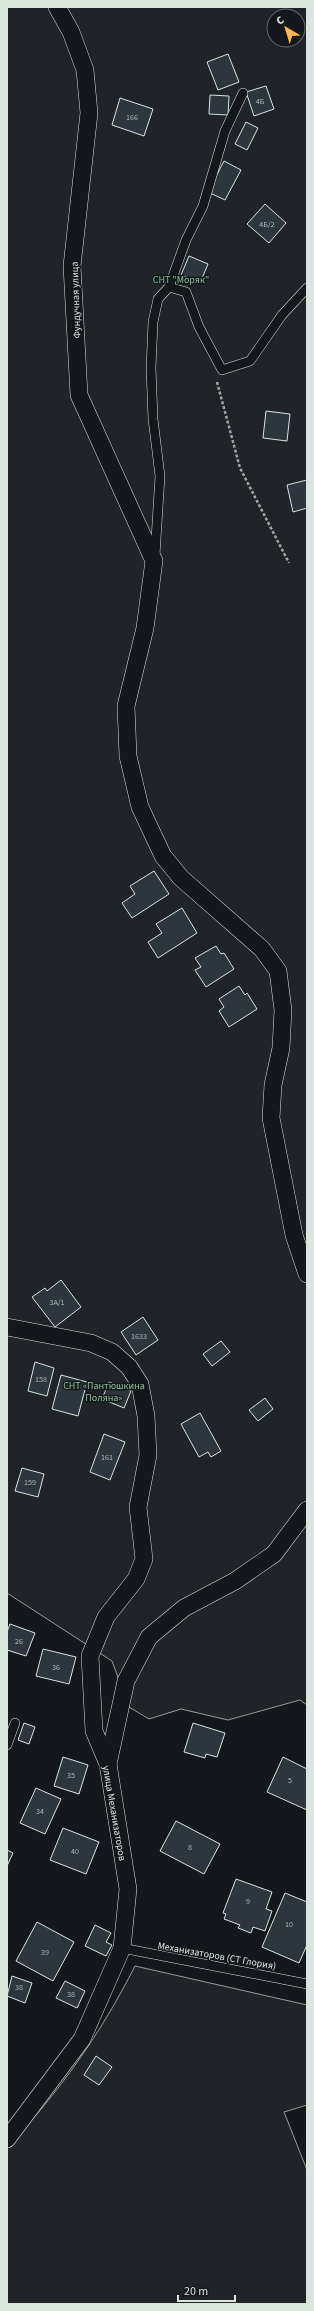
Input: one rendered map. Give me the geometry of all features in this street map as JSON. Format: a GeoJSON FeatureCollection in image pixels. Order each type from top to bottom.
{"type":"FeatureCollection","features":[{"type":"Feature","properties":{"kind":"street","name":"Фундучная улица"},"geometry":{"type":"LineString","coordinates":[[57,7],[70,32],[85,70],[89,113],[72,266],[79,395],[154,561]]}},
{"type":"Feature","properties":{"kind":"street"},"geometry":{"type":"LineString","coordinates":[[154,561],[145,628],[126,706],[128,756],[140,806],[163,856],[181,878],[262,949],[278,971],[283,1010],[282,1048],[273,1085],[271,1118],[294,1235],[307,1274]]}},
{"type":"Feature","properties":{"kind":"street","name":"улица Механизаторов"},"geometry":{"type":"LineString","coordinates":[[7,1327],[91,1344],[112,1352],[129,1367],[140,1384],[146,1416],[148,1455],[138,1507],[144,1559],[136,1579],[106,1617],[90,1656],[94,1731],[108,1764],[128,1889],[122,1948],[82,2039],[7,2139]]}},
{"type":"Feature","properties":{"kind":"street"},"geometry":{"type":"LineString","coordinates":[[108,1764],[126,1681],[149,1637],[184,1608],[235,1581],[274,1554],[307,1510]]}},
{"type":"Feature","properties":{"kind":"lane"},"geometry":{"type":"LineString","coordinates":[[154,561],[160,476],[153,419],[151,375],[153,322],[158,299],[169,287],[186,240],[203,206],[225,130],[243,93]]}},
{"type":"Feature","properties":{"kind":"lane"},"geometry":{"type":"LineString","coordinates":[[169,287],[186,292],[200,327],[222,370],[250,361],[282,315],[307,288]]}},
{"type":"Feature","properties":{"kind":"lane"},"geometry":{"type":"LineString","coordinates":[[7,1744],[14,1723]]}},
{"type":"Feature","properties":{"kind":"lane","name":"Механизаторов (СТ Глория)"},"geometry":{"type":"LineString","coordinates":[[122,1948],[307,1984]]}},
{"type":"Feature","properties":{"kind":"path"},"geometry":{"type":"LineString","coordinates":[[222,370],[216,384],[240,468],[289,563]]}},
{"type":"Feature","properties":{"kind":"green space"},"geometry":{"type":"Polygon","coordinates":[[[7,7],[307,7],[307,1705],[300,1700],[228,1720],[181,1709],[149,1719],[129,1707],[112,1661],[7,1593],[7,7]]]}},
{"type":"Feature","properties":{"kind":"green space"},"geometry":{"type":"Polygon","coordinates":[[[135,1966],[307,2005],[307,2105],[284,2112],[307,2170],[307,2304],[7,2304],[7,2147],[44,2105],[78,2061],[108,2015],[135,1966]]]}},
{"type":"Feature","properties":{"kind":"building"},"geometry":{"type":"Polygon","coordinates":[[[228,54],[239,82],[218,90],[207,62],[228,54]]]}},
{"type":"Feature","properties":{"kind":"building"},"geometry":{"type":"Polygon","coordinates":[[[266,86],[274,109],[254,116],[246,92],[266,86]]]}},
{"type":"Feature","properties":{"kind":"building"},"geometry":{"type":"Polygon","coordinates":[[[210,95],[229,96],[228,115],[209,114],[210,95]]]}},
{"type":"Feature","properties":{"kind":"building"},"geometry":{"type":"Polygon","coordinates":[[[120,98],[153,109],[144,136],[112,125],[120,98]]]}},
{"type":"Feature","properties":{"kind":"building"},"geometry":{"type":"Polygon","coordinates":[[[246,122],[258,128],[247,150],[235,144],[246,122]]]}},
{"type":"Feature","properties":{"kind":"building"},"geometry":{"type":"Polygon","coordinates":[[[224,161],[241,170],[225,200],[208,192],[224,161]]]}},
{"type":"Feature","properties":{"kind":"building"},"geometry":{"type":"Polygon","coordinates":[[[265,204],[286,223],[269,243],[247,224],[265,204]]]}},
{"type":"Feature","properties":{"kind":"building"},"geometry":{"type":"Polygon","coordinates":[[[189,256],[208,264],[200,283],[181,275],[189,256]]]}},
{"type":"Feature","properties":{"kind":"building"},"geometry":{"type":"Polygon","coordinates":[[[266,411],[290,414],[287,441],[263,438],[266,411]]]}},
{"type":"Feature","properties":{"kind":"building"},"geometry":{"type":"Polygon","coordinates":[[[307,480],[307,508],[293,512],[287,485],[307,480]]]}},
{"type":"Feature","properties":{"kind":"building"},"geometry":{"type":"Polygon","coordinates":[[[154,871],[169,894],[132,918],[122,903],[135,894],[130,886],[154,871]]]}},
{"type":"Feature","properties":{"kind":"building"},"geometry":{"type":"Polygon","coordinates":[[[182,908],[197,933],[158,958],[148,942],[162,933],[156,924],[182,908]]]}},
{"type":"Feature","properties":{"kind":"building"},"geometry":{"type":"Polygon","coordinates":[[[216,946],[221,954],[224,953],[234,969],[206,987],[195,970],[201,967],[195,958],[216,946]]]}},
{"type":"Feature","properties":{"kind":"building"},"geometry":{"type":"Polygon","coordinates":[[[239,986],[245,995],[247,993],[257,1009],[229,1027],[219,1011],[224,1007],[219,999],[239,986]]]}},
{"type":"Feature","properties":{"kind":"building"},"geometry":{"type":"Polygon","coordinates":[[[61,1280],[81,1307],[55,1327],[32,1297],[45,1288],[47,1291],[61,1280]]]}},
{"type":"Feature","properties":{"kind":"building"},"geometry":{"type":"Polygon","coordinates":[[[143,1317],[158,1340],[136,1355],[121,1332],[143,1317]]]}},
{"type":"Feature","properties":{"kind":"building"},"geometry":{"type":"Polygon","coordinates":[[[221,1341],[230,1352],[212,1366],[203,1354],[221,1341]]]}},
{"type":"Feature","properties":{"kind":"building"},"geometry":{"type":"Polygon","coordinates":[[[35,1362],[54,1368],[47,1396],[28,1391],[35,1362]]]}},
{"type":"Feature","properties":{"kind":"building"},"geometry":{"type":"Polygon","coordinates":[[[61,1375],[87,1382],[78,1416],[52,1409],[61,1375]]]}},
{"type":"Feature","properties":{"kind":"building"},"geometry":{"type":"Polygon","coordinates":[[[109,1382],[131,1391],[124,1408],[102,1399],[109,1382]]]}},
{"type":"Feature","properties":{"kind":"building"},"geometry":{"type":"Polygon","coordinates":[[[265,1398],[273,1409],[258,1421],[249,1410],[265,1398]]]}},
{"type":"Feature","properties":{"kind":"building"},"geometry":{"type":"Polygon","coordinates":[[[200,1413],[221,1451],[211,1457],[208,1452],[199,1457],[181,1424],[200,1413]]]}},
{"type":"Feature","properties":{"kind":"building"},"geometry":{"type":"Polygon","coordinates":[[[104,1434],[125,1442],[110,1480],[90,1472],[104,1434]]]}},
{"type":"Feature","properties":{"kind":"building"},"geometry":{"type":"Polygon","coordinates":[[[22,1468],[44,1474],[38,1497],[15,1491],[22,1468]]]}},
{"type":"Feature","properties":{"kind":"building"},"geometry":{"type":"Polygon","coordinates":[[[10,1624],[35,1633],[26,1656],[7,1650],[7,1632],[10,1624]]]}},
{"type":"Feature","properties":{"kind":"building"},"geometry":{"type":"Polygon","coordinates":[[[43,1649],[76,1657],[69,1684],[36,1676],[43,1649]]]}},
{"type":"Feature","properties":{"kind":"building"},"geometry":{"type":"Polygon","coordinates":[[[24,1723],[35,1727],[29,1744],[18,1740],[24,1723]]]}},
{"type":"Feature","properties":{"kind":"building"},"geometry":{"type":"Polygon","coordinates":[[[193,1723],[225,1733],[217,1757],[206,1754],[205,1758],[184,1752],[193,1723]]]}},
{"type":"Feature","properties":{"kind":"building"},"geometry":{"type":"Polygon","coordinates":[[[63,1757],[88,1765],[79,1794],[54,1786],[63,1757]]]}},
{"type":"Feature","properties":{"kind":"building"},"geometry":{"type":"Polygon","coordinates":[[[283,1757],[307,1769],[307,1810],[267,1792],[283,1757]]]}},
{"type":"Feature","properties":{"kind":"building"},"geometry":{"type":"Polygon","coordinates":[[[36,1788],[61,1799],[45,1834],[20,1823],[36,1788]]]}},
{"type":"Feature","properties":{"kind":"building"},"geometry":{"type":"Polygon","coordinates":[[[176,1821],[220,1844],[204,1874],[160,1851],[176,1821]]]}},
{"type":"Feature","properties":{"kind":"building"},"geometry":{"type":"Polygon","coordinates":[[[63,1828],[99,1842],[86,1874],[50,1860],[63,1828]]]}},
{"type":"Feature","properties":{"kind":"building"},"geometry":{"type":"Polygon","coordinates":[[[7,1850],[13,1853],[7,1866],[7,1850]]]}},
{"type":"Feature","properties":{"kind":"building"},"geometry":{"type":"Polygon","coordinates":[[[236,1879],[272,1892],[266,1909],[272,1911],[265,1931],[253,1927],[251,1933],[238,1928],[240,1925],[224,1919],[226,1914],[223,1913],[236,1879]]]}},
{"type":"Feature","properties":{"kind":"building"},"geometry":{"type":"Polygon","coordinates":[[[285,1893],[307,1902],[307,1945],[299,1963],[262,1947],[285,1893]]]}},
{"type":"Feature","properties":{"kind":"building"},"geometry":{"type":"Polygon","coordinates":[[[37,1922],[74,1942],[53,1981],[16,1961],[37,1922]]]}},
{"type":"Feature","properties":{"kind":"building"},"geometry":{"type":"Polygon","coordinates":[[[95,1925],[111,1933],[106,1942],[112,1945],[106,1956],[85,1946],[95,1925]]]}},
{"type":"Feature","properties":{"kind":"building"},"geometry":{"type":"Polygon","coordinates":[[[12,1976],[32,1983],[25,2003],[7,1996],[12,1976]]]}},
{"type":"Feature","properties":{"kind":"building"},"geometry":{"type":"Polygon","coordinates":[[[65,1981],[85,1991],[77,2008],[56,1998],[65,1981]]]}},
{"type":"Feature","properties":{"kind":"building"},"geometry":{"type":"Polygon","coordinates":[[[96,2056],[112,2067],[99,2085],[84,2075],[96,2056]]]}},
{"type":"Feature","properties":{"kind":"park label","name":"СНТ \"Моряк\""},"geometry":{"type":"Point","coordinates":[181,279]}},
{"type":"Feature","properties":{"kind":"park label","name":"СНТ «Пантюшкина Поляна»"},"geometry":{"type":"Point","coordinates":[104,1390]}}]}
